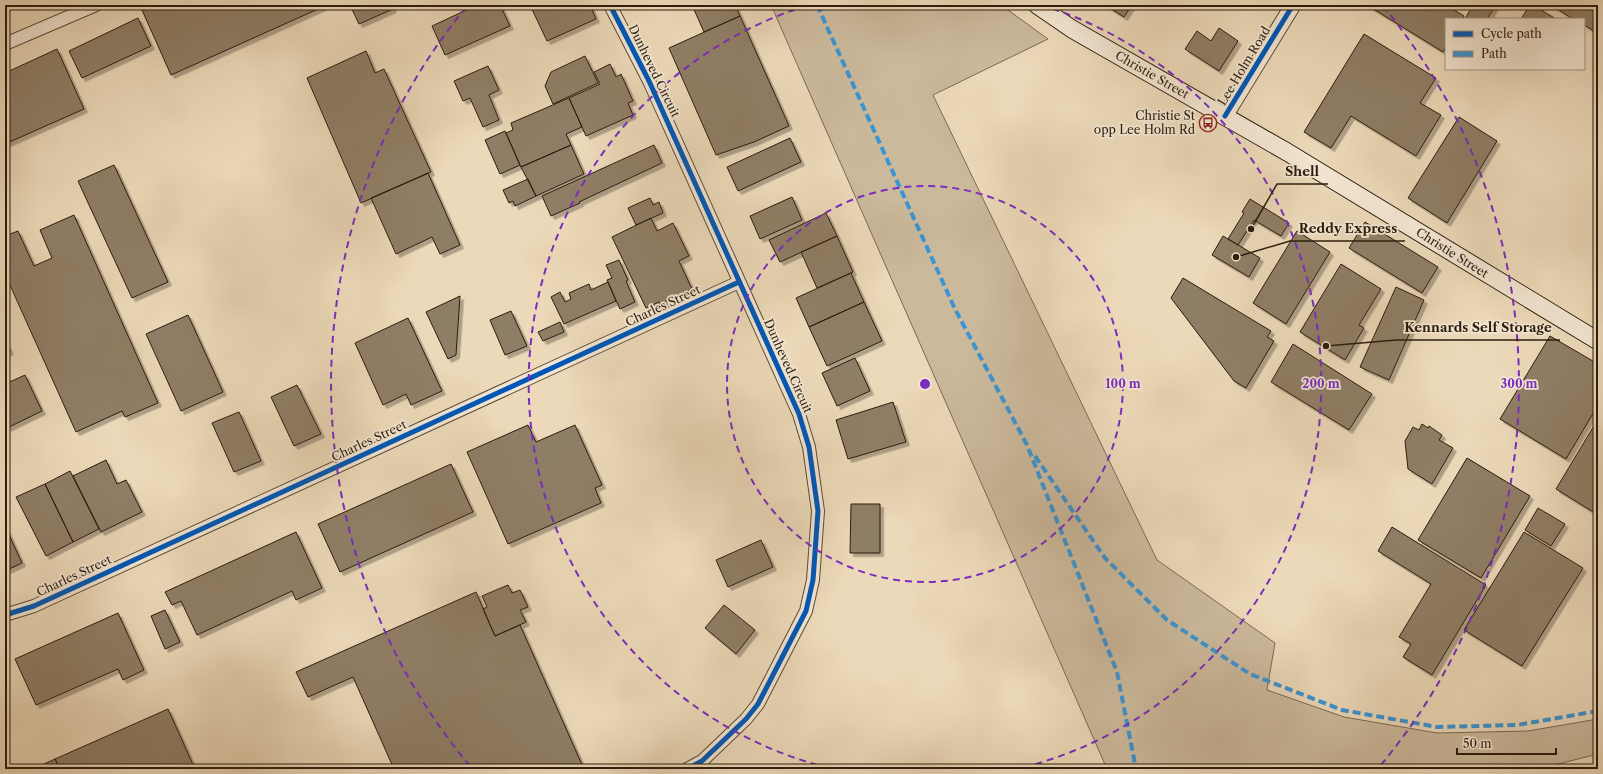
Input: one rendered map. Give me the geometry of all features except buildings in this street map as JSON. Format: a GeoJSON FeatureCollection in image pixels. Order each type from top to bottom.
{"type":"FeatureCollection","features":[{"type":"Feature","properties":{"kind":"main road","name":"Christie Street"},"geometry":{"type":"LineString","coordinates":[[1037,5],[1078,33],[1225,116],[1598,341]]}},
{"type":"Feature","properties":{"kind":"street"},"geometry":{"type":"LineString","coordinates":[[5,44],[96,5]]}},
{"type":"Feature","properties":{"kind":"street","name":"Dunheved Circuit"},"geometry":{"type":"LineString","coordinates":[[610,5],[649,81],[799,414],[809,447],[818,511],[813,580],[806,611],[758,704],[746,719],[702,761],[688,769]]}},
{"type":"Feature","properties":{"kind":"street","name":"Lee Holm Road"},"geometry":{"type":"LineString","coordinates":[[1225,116],[1293,5]]}},
{"type":"Feature","properties":{"kind":"street","name":"Charles Street"},"geometry":{"type":"LineString","coordinates":[[5,615],[41,602],[739,282]]}},
{"type":"Feature","properties":{"kind":"shaded area"},"geometry":{"type":"Polygon","coordinates":[[[771,5],[1001,5],[1048,39],[933,95],[1157,560],[1275,643],[1267,690],[1344,717],[1437,733],[1528,731],[1598,719],[1598,754],[1538,769],[1107,769],[771,5]]]}},
{"type":"Feature","properties":{"kind":"marked path"},"geometry":{"type":"LineString","coordinates":[[817,5],[955,309],[1027,445],[1117,672],[1136,769]]}},
{"type":"Feature","properties":{"kind":"marked path"},"geometry":{"type":"LineString","coordinates":[[1035,456],[1105,558],[1167,620],[1250,674],[1342,710],[1437,727],[1517,725],[1598,711]]}},
{"type":"Feature","properties":{"kind":"cycle path"},"geometry":{"type":"LineString","coordinates":[[610,5],[649,81],[799,414],[809,447],[818,511],[813,580],[806,611],[758,704],[746,719],[702,761],[687,769]]}},
{"type":"Feature","properties":{"kind":"cycle path"},"geometry":{"type":"LineString","coordinates":[[1225,116],[1293,5]]}},
{"type":"Feature","properties":{"kind":"cycle path"},"geometry":{"type":"LineString","coordinates":[[5,615],[34,606],[739,282]]}},
{"type":"Feature","properties":{"kind":"place","name":"Christie St opp Lee Holm Rd"},"geometry":{"type":"Point","coordinates":[1208,123]}},
{"type":"Feature","properties":{"kind":"place","name":"Shell"},"geometry":{"type":"Point","coordinates":[1251,229]}},
{"type":"Feature","properties":{"kind":"place","name":"Reddy Express"},"geometry":{"type":"Point","coordinates":[1236,257]}},
{"type":"Feature","properties":{"kind":"place","name":"Kennards Self Storage"},"geometry":{"type":"Point","coordinates":[1326,346]}}]}
